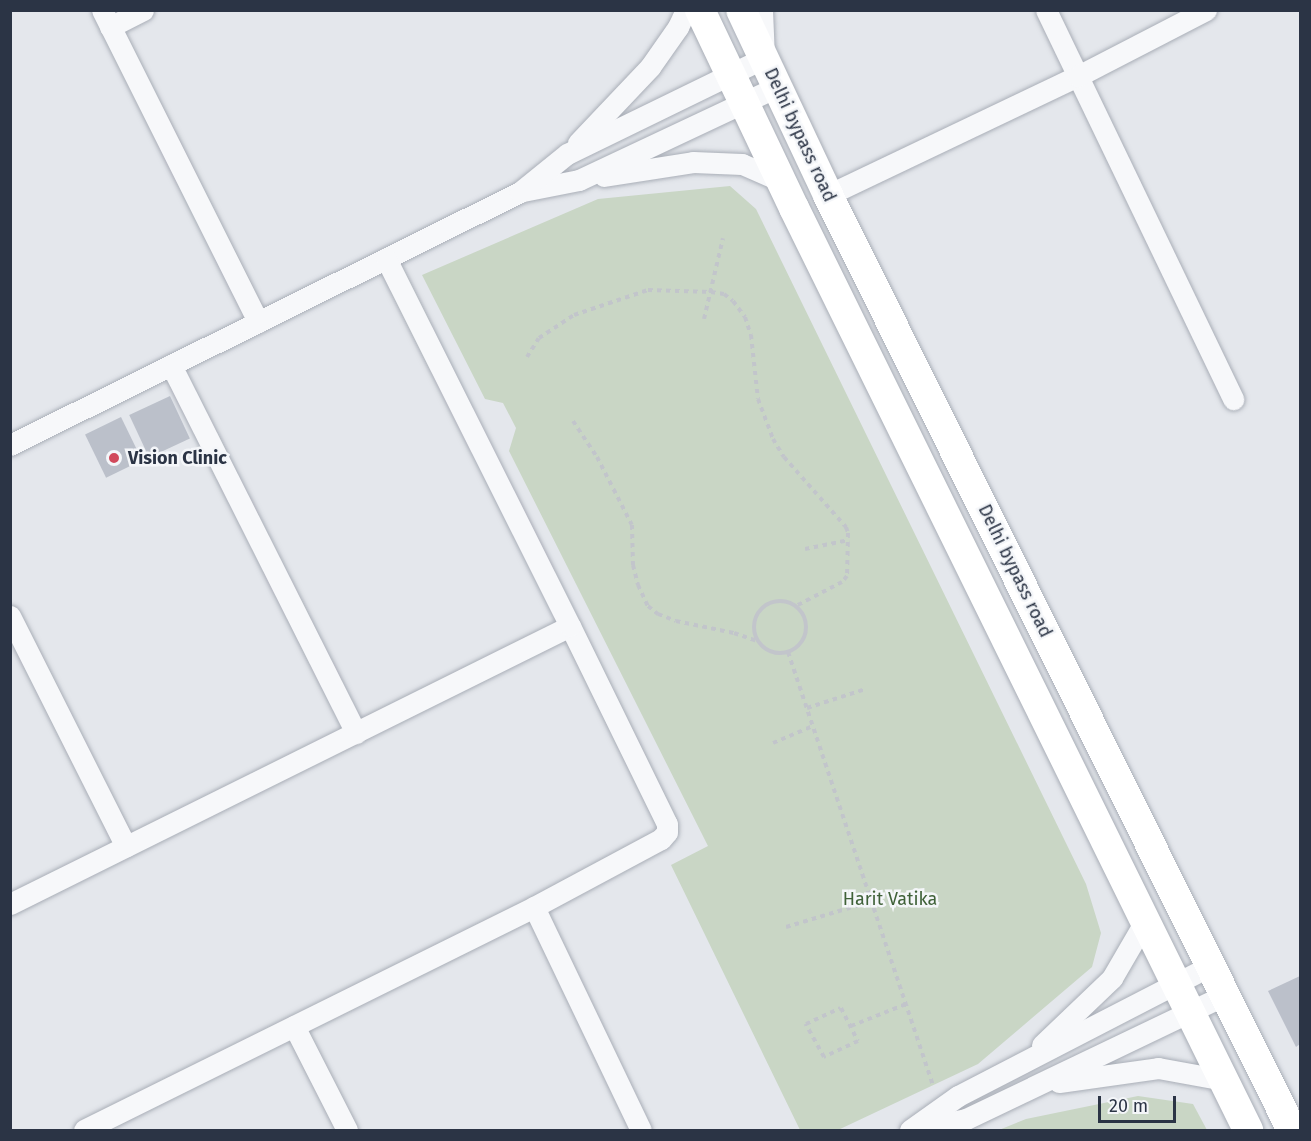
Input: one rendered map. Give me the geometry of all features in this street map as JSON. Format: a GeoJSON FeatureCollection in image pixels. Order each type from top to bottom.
{"type":"FeatureCollection","features":[{"type":"Feature","properties":{"kind":"main road","name":"Delhi bypass road"},"geometry":{"type":"LineString","coordinates":[[700,10],[781,181],[1248,1131]]}},
{"type":"Feature","properties":{"kind":"main road","name":"Delhi bypass road"},"geometry":{"type":"LineString","coordinates":[[741,10],[828,195],[1292,1131]]}},
{"type":"Feature","properties":{"kind":"street"},"geometry":{"type":"LineString","coordinates":[[143,10],[106,19],[258,322]]}},
{"type":"Feature","properties":{"kind":"street"},"geometry":{"type":"LineString","coordinates":[[11,444],[520,192],[567,154],[651,68],[678,27],[686,10]]}},
{"type":"Feature","properties":{"kind":"street"},"geometry":{"type":"LineString","coordinates":[[567,154],[764,58],[762,10]]}},
{"type":"Feature","properties":{"kind":"street"},"geometry":{"type":"LineString","coordinates":[[1046,10],[1233,399]]}},
{"type":"Feature","properties":{"kind":"street"},"geometry":{"type":"LineString","coordinates":[[828,195],[1078,76],[1185,15],[1206,10]]}},
{"type":"Feature","properties":{"kind":"street"},"geometry":{"type":"LineString","coordinates":[[579,180],[777,87]]}},
{"type":"Feature","properties":{"kind":"street"},"geometry":{"type":"LineString","coordinates":[[520,192],[693,162],[742,164],[781,181]]}},
{"type":"Feature","properties":{"kind":"street"},"geometry":{"type":"LineString","coordinates":[[84,1131],[534,907],[661,839],[667,832],[667,824],[386,258]]}},
{"type":"Feature","properties":{"kind":"street"},"geometry":{"type":"LineString","coordinates":[[171,365],[356,733]]}},
{"type":"Feature","properties":{"kind":"street"},"geometry":{"type":"LineString","coordinates":[[10,616],[126,847]]}},
{"type":"Feature","properties":{"kind":"street"},"geometry":{"type":"LineString","coordinates":[[10,904],[570,626]]}},
{"type":"Feature","properties":{"kind":"street"},"geometry":{"type":"LineString","coordinates":[[534,907],[641,1131]]}},
{"type":"Feature","properties":{"kind":"street"},"geometry":{"type":"LineString","coordinates":[[1024,1062],[1112,978],[1145,921]]}},
{"type":"Feature","properties":{"kind":"street"},"geometry":{"type":"LineString","coordinates":[[912,1131],[958,1096],[1210,966]]}},
{"type":"Feature","properties":{"kind":"street"},"geometry":{"type":"LineString","coordinates":[[912,1131],[966,1119],[1225,995]]}},
{"type":"Feature","properties":{"kind":"street"},"geometry":{"type":"LineString","coordinates":[[294,1026],[347,1131]]}},
{"type":"Feature","properties":{"kind":"street"},"geometry":{"type":"LineString","coordinates":[[1037,1085],[1158,1068],[1224,1080]]}},
{"type":"Feature","properties":{"kind":"path"},"geometry":{"type":"LineString","coordinates":[[704,319],[723,238]]}},
{"type":"Feature","properties":{"kind":"path"},"geometry":{"type":"LineString","coordinates":[[527,357],[538,338],[574,315],[648,290],[711,292],[724,294],[733,301],[745,317],[750,335],[758,399],[777,448],[846,527],[849,540],[847,576],[842,582],[796,606]]}},
{"type":"Feature","properties":{"kind":"path"},"geometry":{"type":"LineString","coordinates":[[573,422],[597,457],[632,525],[633,564],[638,585],[648,606],[658,614],[676,621],[734,633],[757,641],[771,652],[788,652],[801,643],[806,628],[802,612],[796,606],[779,601],[762,607],[754,623],[757,641]]}},
{"type":"Feature","properties":{"kind":"path"},"geometry":{"type":"LineString","coordinates":[[805,549],[849,540]]}},
{"type":"Feature","properties":{"kind":"path"},"geometry":{"type":"LineString","coordinates":[[788,652],[941,1108]]}},
{"type":"Feature","properties":{"kind":"path"},"geometry":{"type":"LineString","coordinates":[[807,708],[866,689]]}},
{"type":"Feature","properties":{"kind":"path"},"geometry":{"type":"LineString","coordinates":[[773,743],[813,726]]}},
{"type":"Feature","properties":{"kind":"path"},"geometry":{"type":"LineString","coordinates":[[786,927],[872,901]]}},
{"type":"Feature","properties":{"kind":"path"},"geometry":{"type":"LineString","coordinates":[[851,1027],[906,1004]]}},
{"type":"Feature","properties":{"kind":"path"},"geometry":{"type":"LineString","coordinates":[[841,1008],[851,1027],[858,1041],[824,1058],[806,1024],[841,1008]]}},
{"type":"Feature","properties":{"kind":"green space","name":"Harit Vatika"},"geometry":{"type":"Polygon","coordinates":[[[730,186],[756,209],[1086,884],[1101,933],[1092,967],[978,1064],[838,1130],[800,1130],[671,865],[708,846],[509,451],[516,428],[503,403],[485,399],[422,275],[598,199],[730,186]]]}},
{"type":"Feature","properties":{"kind":"green space"},"geometry":{"type":"Polygon","coordinates":[[[1138,1096],[1193,1104],[1207,1130],[999,1130],[1026,1119],[1138,1096]]]}},
{"type":"Feature","properties":{"kind":"building"},"geometry":{"type":"Polygon","coordinates":[[[170,396],[190,439],[149,458],[129,415],[170,396]]]}},
{"type":"Feature","properties":{"kind":"building"},"geometry":{"type":"Polygon","coordinates":[[[121,417],[142,460],[106,478],[85,435],[121,417]]]}},
{"type":"Feature","properties":{"kind":"building"},"geometry":{"type":"Polygon","coordinates":[[[1300,976],[1300,1044],[1296,1047],[1268,991],[1300,976]]]}},
{"type":"Feature","properties":{"kind":"place","name":"Vision Clinic"},"geometry":{"type":"Point","coordinates":[114,458]}}]}
